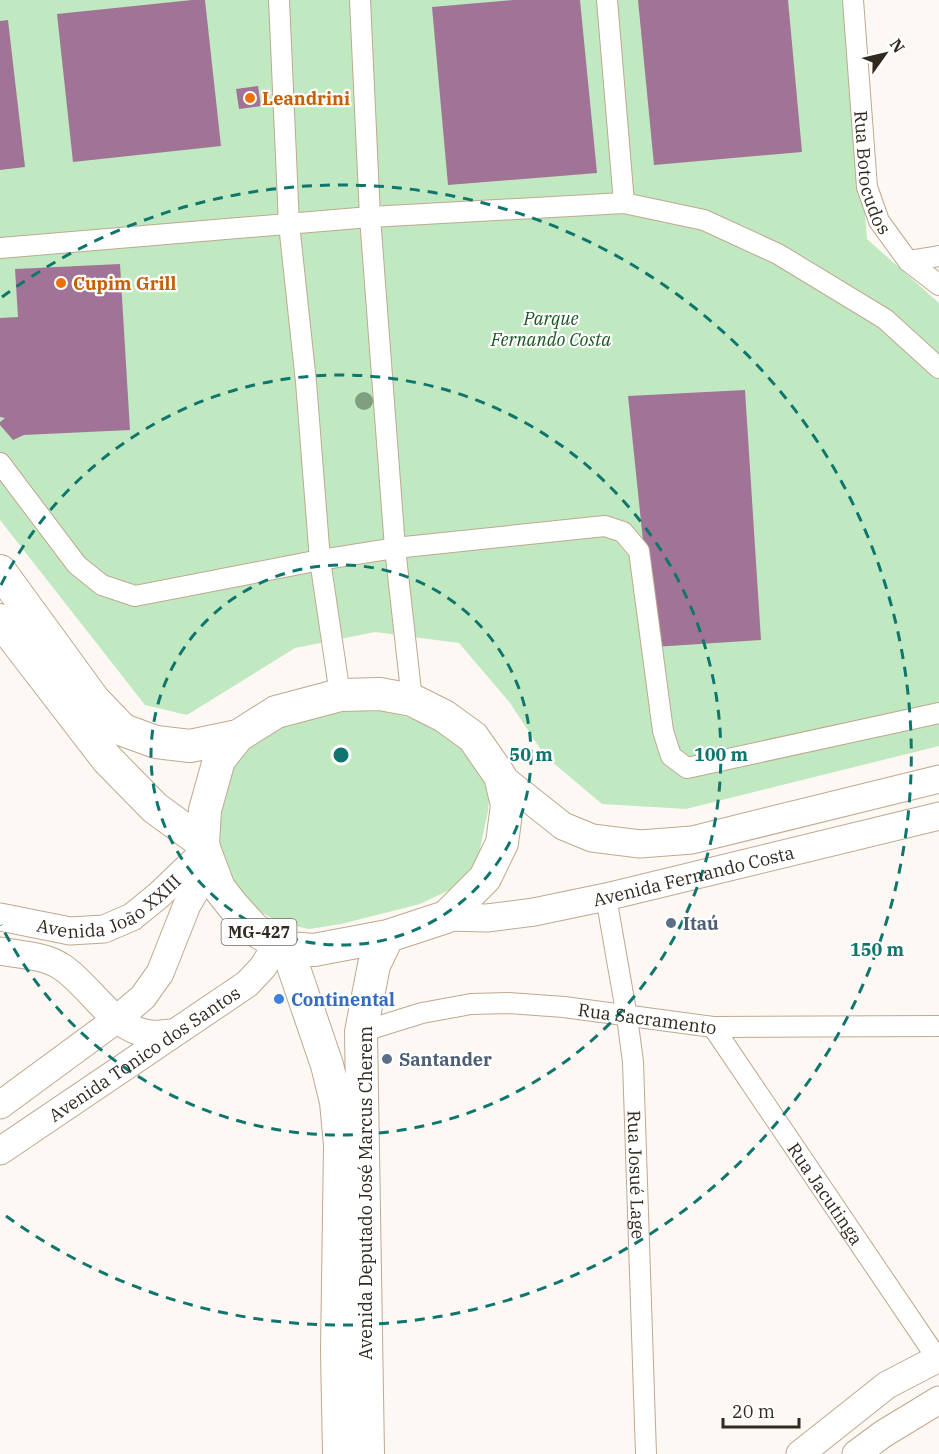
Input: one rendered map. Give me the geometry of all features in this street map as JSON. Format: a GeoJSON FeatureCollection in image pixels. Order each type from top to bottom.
{"type":"FeatureCollection","features":[{"type":"Feature","properties":{"kind":"main road"},"geometry":{"type":"LineString","coordinates":[[3,581],[94,700],[123,730],[156,742],[190,746],[238,735]]}},
{"type":"Feature","properties":{"kind":"main road"},"geometry":{"type":"LineString","coordinates":[[0,620],[107,759],[155,808],[206,853],[160,973],[143,997],[117,1019],[0,1105]]}},
{"type":"Feature","properties":{"kind":"main road","name":"MG-427"},"geometry":{"type":"LineString","coordinates":[[340,694],[380,694],[412,700],[444,716],[473,737],[500,776],[507,805],[502,843],[485,878],[446,917],[388,936],[314,950],[282,946],[254,928],[233,906],[219,888],[206,853],[205,810],[219,760],[238,735],[276,712],[340,694]]}},
{"type":"Feature","properties":{"kind":"main road","name":"Avenida Fernando Costa"},"geometry":{"type":"LineString","coordinates":[[500,776],[562,826],[592,838],[640,844],[692,840],[939,779]]}},
{"type":"Feature","properties":{"kind":"main road","name":"Avenida Fernando Costa"},"geometry":{"type":"LineString","coordinates":[[446,917],[487,918],[534,912],[606,897],[939,816]]}},
{"type":"Feature","properties":{"kind":"main road","name":"Avenida João XXIII"},"geometry":{"type":"LineString","coordinates":[[0,917],[70,931],[104,929],[132,916],[206,853]]}},
{"type":"Feature","properties":{"kind":"main road","name":"Avenida Deputado José Marcus Cherem"},"geometry":{"type":"LineString","coordinates":[[368,1454],[361,1032],[374,965],[388,936]]}},
{"type":"Feature","properties":{"kind":"main road","name":"Avenida Tonico dos Santos"},"geometry":{"type":"LineString","coordinates":[[0,1151],[247,984],[282,946]]}},
{"type":"Feature","properties":{"kind":"main road","name":"Avenida Deputado José Marcus Cherem"},"geometry":{"type":"LineString","coordinates":[[282,946],[327,1065],[336,1102],[340,1145],[337,1352],[339,1454]]}},
{"type":"Feature","properties":{"kind":"main road","name":"Avenida João XXIII"},"geometry":{"type":"LineString","coordinates":[[0,951],[42,958],[63,967],[117,1019],[130,1028],[150,1034],[173,1033]]}},
{"type":"Feature","properties":{"kind":"main road"},"geometry":{"type":"LineString","coordinates":[[800,1454],[887,1385],[939,1359]]}},
{"type":"Feature","properties":{"kind":"main road"},"geometry":{"type":"LineString","coordinates":[[856,1454],[883,1434],[939,1400]]}},
{"type":"Feature","properties":{"kind":"street"},"geometry":{"type":"LineString","coordinates":[[279,0],[289,224],[306,382],[320,560],[340,694]]}},
{"type":"Feature","properties":{"kind":"street"},"geometry":{"type":"LineString","coordinates":[[360,0],[370,218],[394,548],[412,700]]}},
{"type":"Feature","properties":{"kind":"street"},"geometry":{"type":"LineString","coordinates":[[607,0],[624,203]]}},
{"type":"Feature","properties":{"kind":"street","name":"Rua Botocudos"},"geometry":{"type":"LineString","coordinates":[[853,0],[867,187],[879,221],[908,261],[939,285]]}},
{"type":"Feature","properties":{"kind":"street"},"geometry":{"type":"LineString","coordinates":[[0,248],[370,218],[624,203],[704,220],[778,254],[885,319],[939,368]]}},
{"type":"Feature","properties":{"kind":"street"},"geometry":{"type":"LineString","coordinates":[[908,261],[939,256]]}},
{"type":"Feature","properties":{"kind":"street"},"geometry":{"type":"LineString","coordinates":[[0,463],[77,565],[102,585],[135,596],[394,548],[605,526],[623,532],[639,551],[663,731],[672,756],[687,768],[939,713]]}},
{"type":"Feature","properties":{"kind":"street","name":"Rua Josué Lage"},"geometry":{"type":"LineString","coordinates":[[606,897],[633,1062],[646,1454]]}},
{"type":"Feature","properties":{"kind":"street","name":"Rua Sacramento"},"geometry":{"type":"LineString","coordinates":[[361,1032],[422,1013],[471,1004],[508,1003],[713,1027],[939,1026]]}},
{"type":"Feature","properties":{"kind":"street","name":"Rua Jacutinga"},"geometry":{"type":"LineString","coordinates":[[713,1027],[939,1359]]}},
{"type":"Feature","properties":{"kind":"green space","name":"Parque Fernando Costa"},"geometry":{"type":"Polygon","coordinates":[[[0,0],[849,0],[867,239],[939,303],[939,746],[686,809],[602,804],[545,756],[510,703],[459,643],[375,632],[295,648],[187,715],[145,705],[0,520],[0,0]]]}},
{"type":"Feature","properties":{"kind":"green space"},"geometry":{"type":"Polygon","coordinates":[[[362,706],[440,725],[460,736],[490,786],[488,811],[477,863],[460,885],[420,904],[341,924],[309,929],[281,923],[257,910],[231,881],[216,844],[215,811],[237,754],[297,711],[362,706]]]}},
{"type":"Feature","properties":{"kind":"building"},"geometry":{"type":"Polygon","coordinates":[[[205,0],[221,146],[73,162],[57,14],[205,0]]]}},
{"type":"Feature","properties":{"kind":"building"},"geometry":{"type":"Polygon","coordinates":[[[514,0],[580,0],[597,173],[448,185],[432,7],[514,0]]]}},
{"type":"Feature","properties":{"kind":"building"},"geometry":{"type":"Polygon","coordinates":[[[638,0],[788,0],[802,152],[654,165],[638,0]]]}},
{"type":"Feature","properties":{"kind":"building"},"geometry":{"type":"Polygon","coordinates":[[[8,20],[25,167],[0,170],[0,21],[8,20]]]}},
{"type":"Feature","properties":{"kind":"building"},"geometry":{"type":"Polygon","coordinates":[[[258,86],[261,106],[239,109],[236,89],[258,86]]]}},
{"type":"Feature","properties":{"kind":"building"},"geometry":{"type":"Polygon","coordinates":[[[120,264],[130,430],[24,435],[13,440],[0,425],[5,418],[0,417],[0,318],[18,317],[15,269],[120,264]]]}},
{"type":"Feature","properties":{"kind":"building"},"geometry":{"type":"Polygon","coordinates":[[[745,390],[761,640],[654,647],[628,396],[745,390]]]}},
{"type":"Feature","properties":{"kind":"place","name":"Leandrini"},"geometry":{"type":"Point","coordinates":[250,98]}},
{"type":"Feature","properties":{"kind":"place","name":"Cupim Grill"},"geometry":{"type":"Point","coordinates":[61,283]}},
{"type":"Feature","properties":{"kind":"place","name":"Itaú"},"geometry":{"type":"Point","coordinates":[671,923]}},
{"type":"Feature","properties":{"kind":"place","name":"Continental"},"geometry":{"type":"Point","coordinates":[279,999]}},
{"type":"Feature","properties":{"kind":"place","name":"Santander"},"geometry":{"type":"Point","coordinates":[387,1059]}}]}
